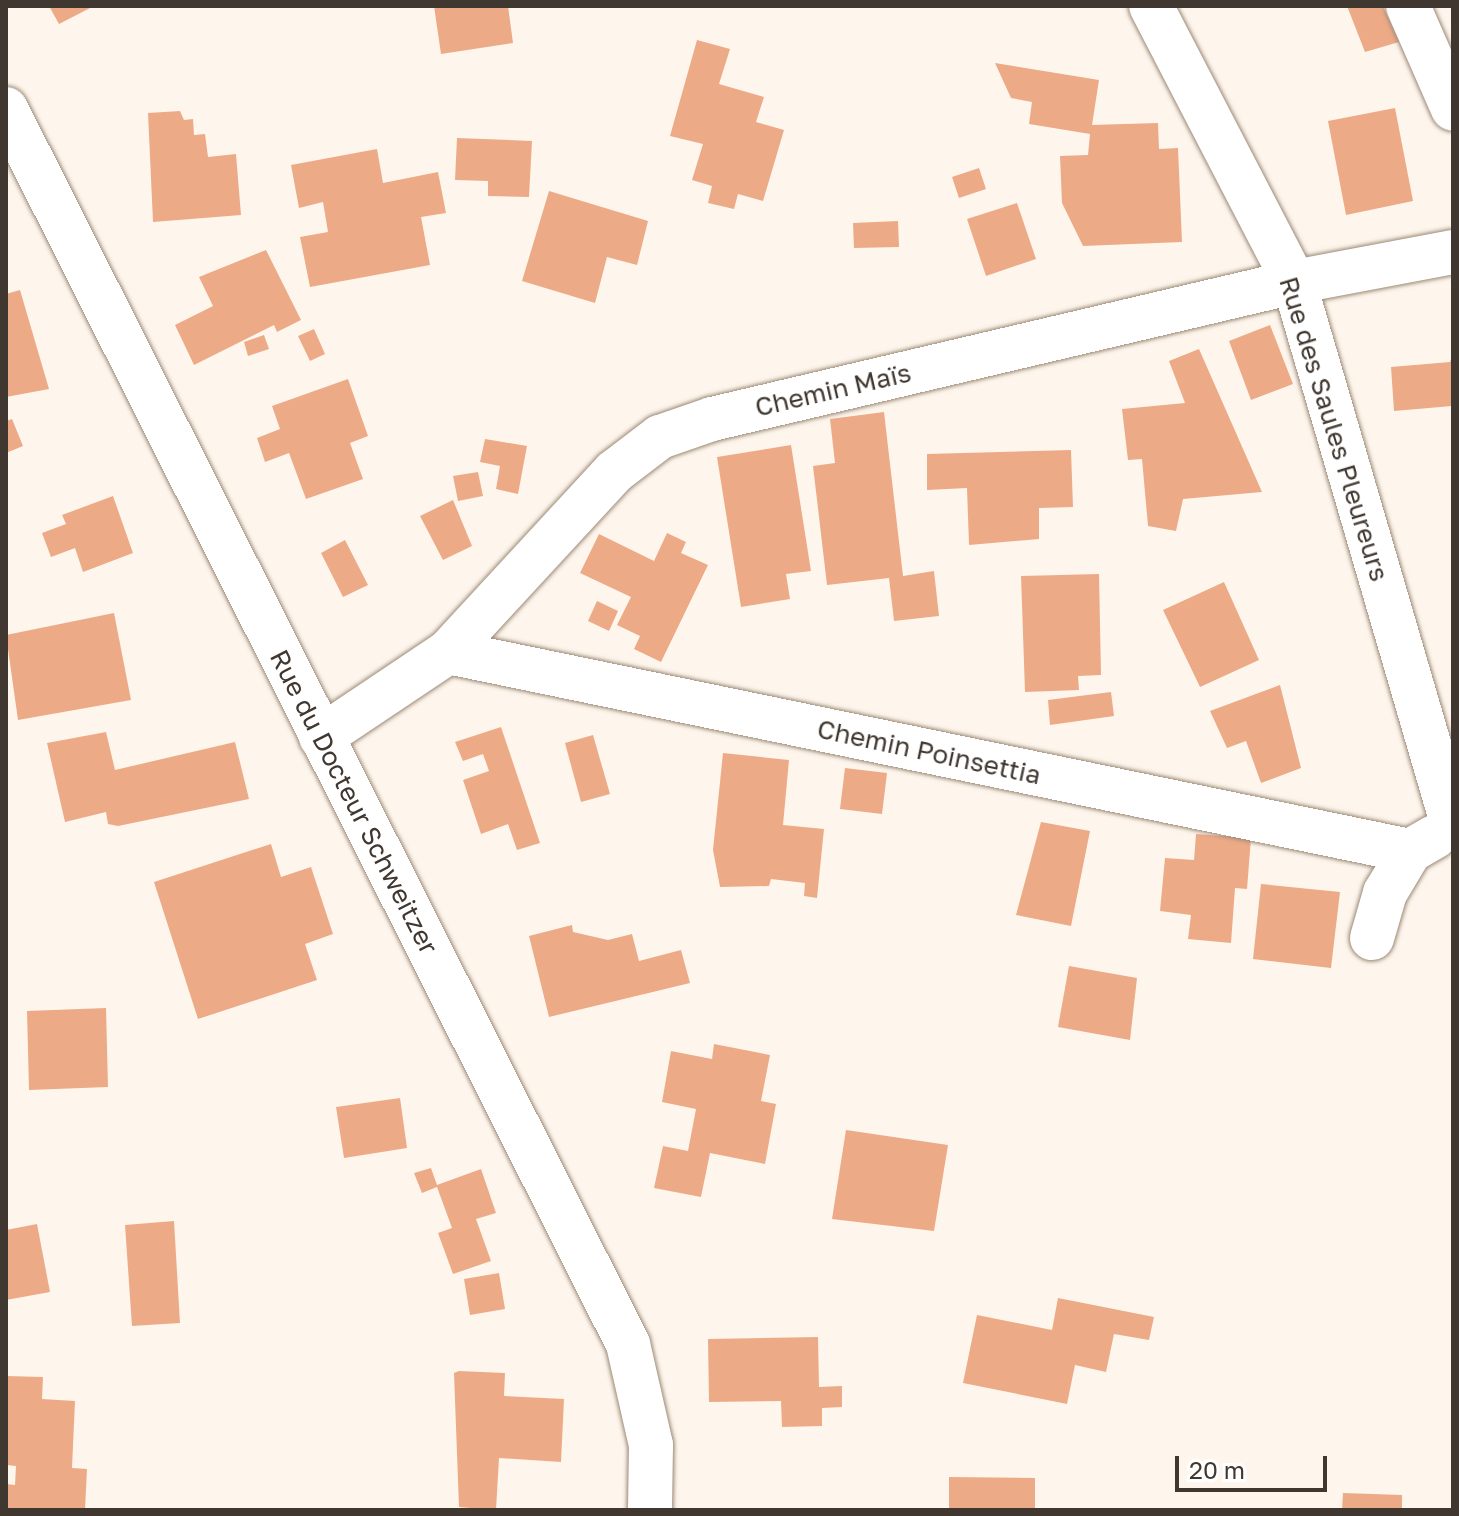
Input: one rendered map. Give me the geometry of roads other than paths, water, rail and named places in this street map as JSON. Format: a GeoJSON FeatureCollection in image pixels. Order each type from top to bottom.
{"type":"FeatureCollection","features":[{"type":"Feature","properties":{"kind":"street","name":"Rue des Saules Pleureurs"},"geometry":{"type":"LineString","coordinates":[[1151,6],[1294,282],[1453,826]]}},
{"type":"Feature","properties":{"kind":"street"},"geometry":{"type":"LineString","coordinates":[[1408,6],[1453,109]]}},
{"type":"Feature","properties":{"kind":"street","name":"Rue du Docteur Schweitzer"},"geometry":{"type":"LineString","coordinates":[[6,109],[321,737],[580,1241],[628,1344],[651,1445],[650,1510]]}},
{"type":"Feature","properties":{"kind":"street","name":"Chemin Maïs"},"geometry":{"type":"LineString","coordinates":[[321,737],[448,652],[614,472],[660,437],[712,419],[1294,282],[1453,252]]}},
{"type":"Feature","properties":{"kind":"street","name":"Chemin Poinsettia"},"geometry":{"type":"LineString","coordinates":[[448,652],[1410,851]]}},
{"type":"Feature","properties":{"kind":"street"},"geometry":{"type":"LineString","coordinates":[[1372,938],[1385,893],[1410,851],[1453,826]]}}]}
